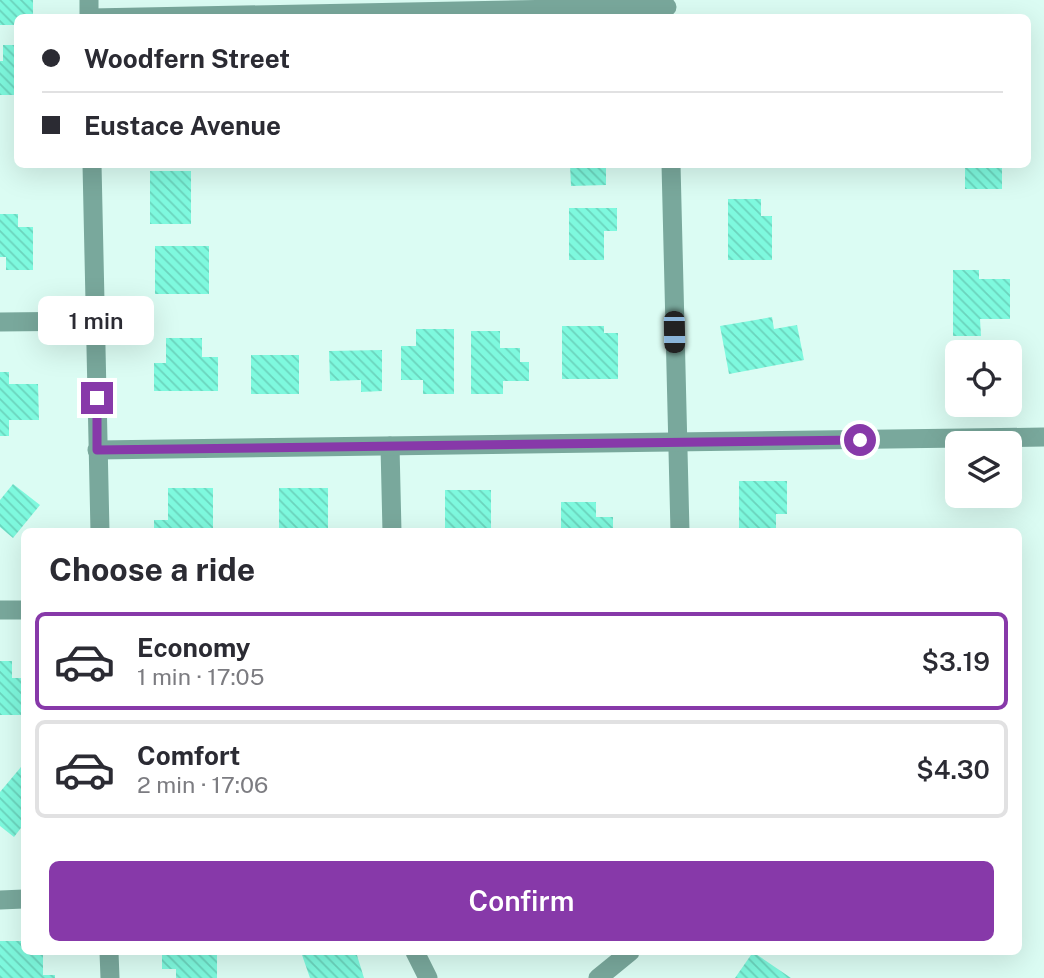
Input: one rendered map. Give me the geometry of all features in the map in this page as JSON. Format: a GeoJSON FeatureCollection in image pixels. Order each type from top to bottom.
{"type":"FeatureCollection","features":[{"type":"Feature","properties":{"kind":"street"},"geometry":{"type":"LineString","coordinates":[[189,14],[386,6],[667,8]]}},
{"type":"Feature","properties":{"kind":"street"},"geometry":{"type":"LineString","coordinates":[[92,168],[100,528]]}},
{"type":"Feature","properties":{"kind":"street"},"geometry":{"type":"LineString","coordinates":[[671,168],[680,528]]}},
{"type":"Feature","properties":{"kind":"street"},"geometry":{"type":"LineString","coordinates":[[0,322],[95,321]]}},
{"type":"Feature","properties":{"kind":"street"},"geometry":{"type":"LineString","coordinates":[[97,450],[1044,437]]}},
{"type":"Feature","properties":{"kind":"street"},"geometry":{"type":"LineString","coordinates":[[390,446],[391,528]]}},
{"type":"Feature","properties":{"kind":"street"},"geometry":{"type":"LineString","coordinates":[[0,610],[21,610]]}},
{"type":"Feature","properties":{"kind":"street"},"geometry":{"type":"LineString","coordinates":[[0,900],[21,899]]}},
{"type":"Feature","properties":{"kind":"street"},"geometry":{"type":"LineString","coordinates":[[109,955],[110,978]]}},
{"type":"Feature","properties":{"kind":"street"},"geometry":{"type":"LineString","coordinates":[[416,955],[428,978]]}},
{"type":"Feature","properties":{"kind":"street"},"geometry":{"type":"LineString","coordinates":[[598,978],[626,955]]}},
{"type":"Feature","properties":{"kind":"building"},"geometry":{"type":"Polygon","coordinates":[[[0,0],[33,0],[33,14],[14,14],[14,25],[0,25],[0,0]]]}},
{"type":"Feature","properties":{"kind":"building"},"geometry":{"type":"Polygon","coordinates":[[[3,45],[14,45],[14,95],[0,95],[0,61],[3,61],[3,45]]]}},
{"type":"Feature","properties":{"kind":"building"},"geometry":{"type":"Polygon","coordinates":[[[570,168],[606,168],[606,185],[571,186],[570,168]]]}},
{"type":"Feature","properties":{"kind":"building"},"geometry":{"type":"Polygon","coordinates":[[[965,168],[1002,168],[1002,189],[965,189],[965,168]]]}},
{"type":"Feature","properties":{"kind":"building"},"geometry":{"type":"Polygon","coordinates":[[[150,171],[191,171],[191,224],[150,224],[150,171]]]}},
{"type":"Feature","properties":{"kind":"building"},"geometry":{"type":"Polygon","coordinates":[[[728,199],[761,199],[761,216],[772,216],[772,260],[728,260],[728,199]]]}},
{"type":"Feature","properties":{"kind":"building"},"geometry":{"type":"Polygon","coordinates":[[[569,208],[617,208],[617,231],[604,231],[604,260],[569,260],[569,208]]]}},
{"type":"Feature","properties":{"kind":"building"},"geometry":{"type":"Polygon","coordinates":[[[0,214],[18,214],[18,227],[33,227],[33,270],[6,270],[6,257],[0,257],[0,214]]]}},
{"type":"Feature","properties":{"kind":"building"},"geometry":{"type":"Polygon","coordinates":[[[155,246],[209,246],[209,294],[155,294],[155,246]]]}},
{"type":"Feature","properties":{"kind":"building"},"geometry":{"type":"Polygon","coordinates":[[[953,270],[979,270],[979,279],[1010,279],[1010,319],[980,319],[981,336],[953,336],[953,270]]]}},
{"type":"Feature","properties":{"kind":"building"},"geometry":{"type":"Polygon","coordinates":[[[772,317],[774,329],[797,325],[804,360],[729,374],[720,326],[772,317]]]}},
{"type":"Feature","properties":{"kind":"building"},"geometry":{"type":"Polygon","coordinates":[[[562,326],[604,326],[604,333],[618,333],[618,379],[562,379],[562,326]]]}},
{"type":"Feature","properties":{"kind":"building"},"geometry":{"type":"Polygon","coordinates":[[[416,329],[454,329],[454,394],[423,394],[423,380],[401,380],[401,346],[416,346],[416,329]]]}},
{"type":"Feature","properties":{"kind":"building"},"geometry":{"type":"Polygon","coordinates":[[[471,331],[500,331],[500,348],[520,348],[520,362],[529,362],[529,381],[503,381],[503,394],[471,394],[471,331]]]}},
{"type":"Feature","properties":{"kind":"building"},"geometry":{"type":"Polygon","coordinates":[[[166,338],[202,338],[202,357],[218,357],[218,391],[154,391],[154,363],[166,363],[166,338]]]}},
{"type":"Feature","properties":{"kind":"building"},"geometry":{"type":"Polygon","coordinates":[[[382,350],[382,391],[361,392],[361,380],[330,381],[329,351],[382,350]]]}},
{"type":"Feature","properties":{"kind":"building"},"geometry":{"type":"Polygon","coordinates":[[[251,355],[299,355],[299,394],[251,394],[251,355]]]}},
{"type":"Feature","properties":{"kind":"building"},"geometry":{"type":"Polygon","coordinates":[[[0,372],[9,372],[9,384],[38,384],[39,420],[9,420],[9,436],[0,436],[0,372]]]}},
{"type":"Feature","properties":{"kind":"building"},"geometry":{"type":"Polygon","coordinates":[[[739,481],[787,481],[787,514],[776,514],[776,528],[739,528],[739,481]]]}},
{"type":"Feature","properties":{"kind":"building"},"geometry":{"type":"Polygon","coordinates":[[[13,484],[40,505],[13,538],[0,527],[0,500],[13,484]]]}},
{"type":"Feature","properties":{"kind":"building"},"geometry":{"type":"Polygon","coordinates":[[[168,488],[213,488],[213,528],[154,528],[154,520],[168,520],[168,488]]]}},
{"type":"Feature","properties":{"kind":"building"},"geometry":{"type":"Polygon","coordinates":[[[279,488],[328,488],[328,528],[279,528],[279,488]]]}},
{"type":"Feature","properties":{"kind":"building"},"geometry":{"type":"Polygon","coordinates":[[[445,490],[491,490],[491,528],[445,528],[445,490]]]}},
{"type":"Feature","properties":{"kind":"building"},"geometry":{"type":"Polygon","coordinates":[[[561,502],[596,502],[596,517],[613,517],[613,528],[561,528],[561,502]]]}},
{"type":"Feature","properties":{"kind":"building"},"geometry":{"type":"Polygon","coordinates":[[[0,661],[12,661],[12,678],[21,678],[21,715],[0,715],[0,661]]]}},
{"type":"Feature","properties":{"kind":"building"},"geometry":{"type":"Polygon","coordinates":[[[21,767],[21,828],[14,837],[0,826],[0,792],[21,767]]]}},
{"type":"Feature","properties":{"kind":"building"},"geometry":{"type":"Polygon","coordinates":[[[0,941],[21,941],[21,955],[43,955],[43,975],[55,975],[55,978],[0,978],[0,941]]]}},
{"type":"Feature","properties":{"kind":"building"},"geometry":{"type":"Polygon","coordinates":[[[162,955],[217,955],[217,978],[176,978],[176,969],[162,969],[162,955]]]}},
{"type":"Feature","properties":{"kind":"building"},"geometry":{"type":"Polygon","coordinates":[[[302,955],[357,955],[364,978],[310,978],[302,955]]]}},
{"type":"Feature","properties":{"kind":"building"},"geometry":{"type":"Polygon","coordinates":[[[751,955],[757,955],[791,978],[735,978],[751,955]]]}},
{"type":"Feature","properties":{"kind":"route"},"geometry":{"type":"LineString","coordinates":[[97,398],[97,450],[860,440]]}}]}
